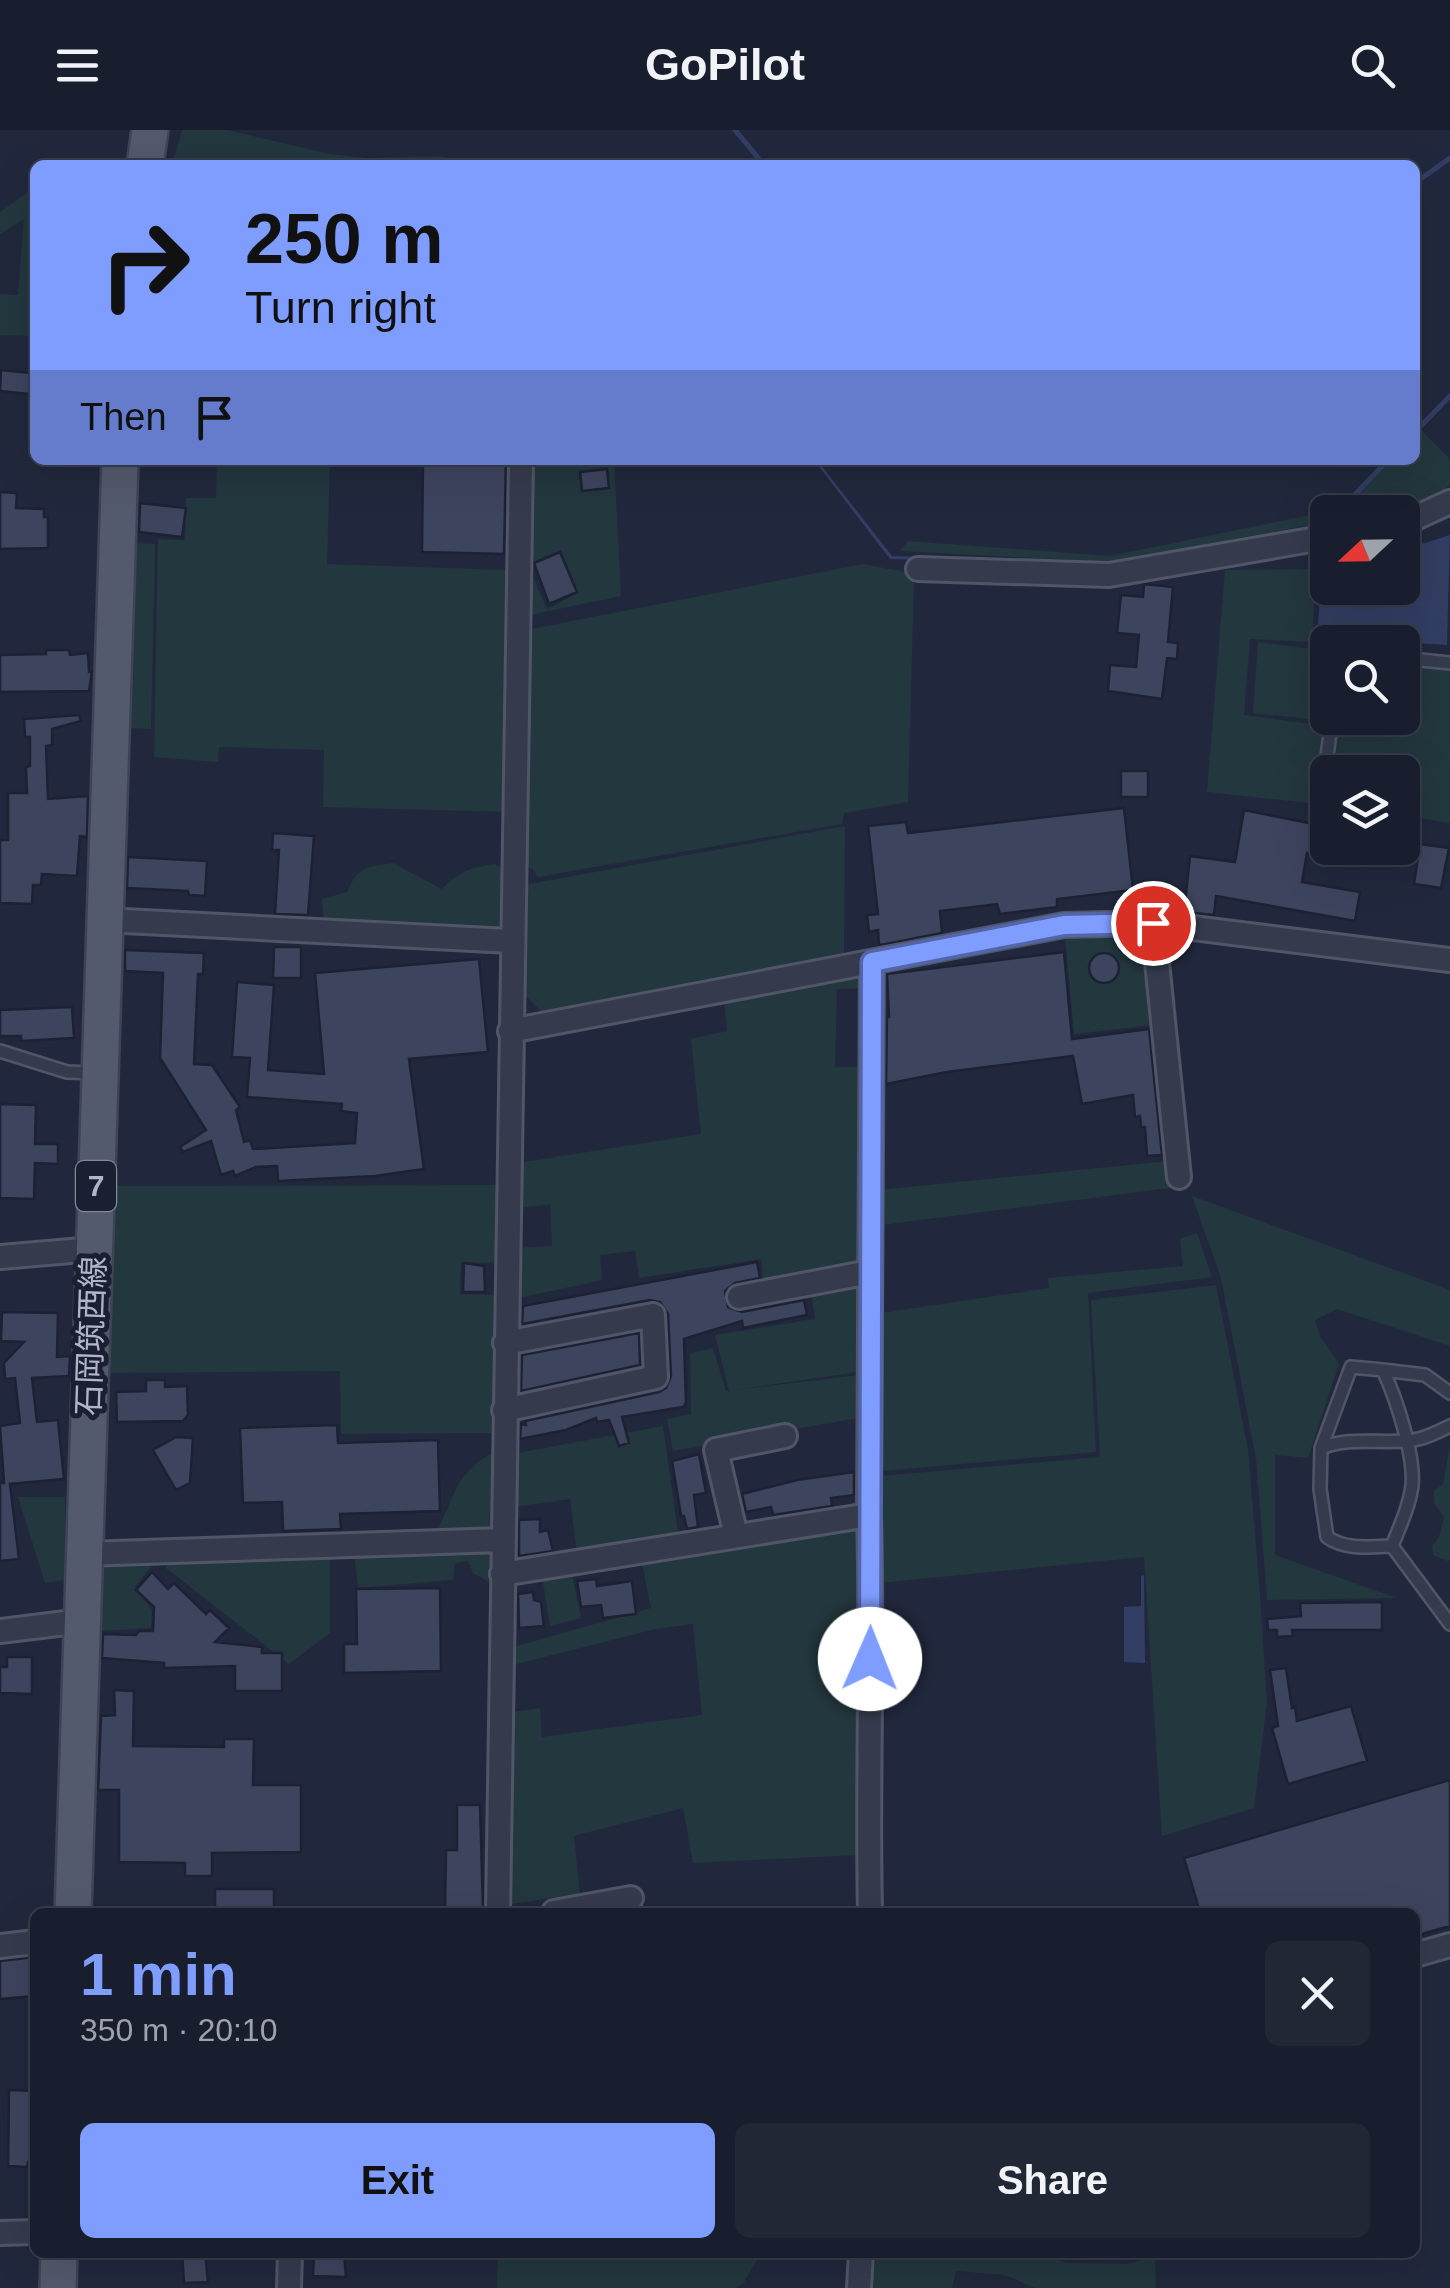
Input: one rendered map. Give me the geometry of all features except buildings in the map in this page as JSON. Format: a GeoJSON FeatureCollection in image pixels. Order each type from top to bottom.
{"type":"FeatureCollection","features":[{"type":"Feature","properties":{"kind":"main road"},"geometry":{"type":"LineString","coordinates":[[146,160],[150,130]]}},
{"type":"Feature","properties":{"kind":"main road","name":"石岡筑西線"},"geometry":{"type":"LineString","coordinates":[[73,1908],[120,465]]}},
{"type":"Feature","properties":{"kind":"main road"},"geometry":{"type":"LineString","coordinates":[[58,2288],[59,2258]]}},
{"type":"Feature","properties":{"kind":"street"},"geometry":{"type":"LineString","coordinates":[[498,1908],[522,465]]}},
{"type":"Feature","properties":{"kind":"street"},"geometry":{"type":"LineString","coordinates":[[1420,516],[1450,502]]}},
{"type":"Feature","properties":{"kind":"street"},"geometry":{"type":"LineString","coordinates":[[918,569],[1109,575],[1310,540]]}},
{"type":"Feature","properties":{"kind":"street"},"geometry":{"type":"LineString","coordinates":[[105,920],[512,940]]}},
{"type":"Feature","properties":{"kind":"street"},"geometry":{"type":"LineString","coordinates":[[510,1031],[1064,925],[1153,923],[1450,960]]}},
{"type":"Feature","properties":{"kind":"street"},"geometry":{"type":"LineString","coordinates":[[1153,923],[1179,1177]]}},
{"type":"Feature","properties":{"kind":"street"},"geometry":{"type":"LineString","coordinates":[[870,1908],[867,1796],[872,1590],[872,962]]}},
{"type":"Feature","properties":{"kind":"street"},"geometry":{"type":"LineString","coordinates":[[0,1257],[94,1250]]}},
{"type":"Feature","properties":{"kind":"street"},"geometry":{"type":"LineString","coordinates":[[739,1297],[870,1272]]}},
{"type":"Feature","properties":{"kind":"street"},"geometry":{"type":"LineString","coordinates":[[504,1410],[656,1377],[652,1315],[505,1342]]}},
{"type":"Feature","properties":{"kind":"street"},"geometry":{"type":"LineString","coordinates":[[736,1536],[716,1450],[785,1436]]}},
{"type":"Feature","properties":{"kind":"street"},"geometry":{"type":"LineString","coordinates":[[502,1574],[869,1515]]}},
{"type":"Feature","properties":{"kind":"street"},"geometry":{"type":"LineString","coordinates":[[84,1554],[502,1540]]}},
{"type":"Feature","properties":{"kind":"street"},"geometry":{"type":"LineString","coordinates":[[0,1631],[82,1621]]}},
{"type":"Feature","properties":{"kind":"street"},"geometry":{"type":"LineString","coordinates":[[576,1908],[631,1898]]}},
{"type":"Feature","properties":{"kind":"street"},"geometry":{"type":"LineString","coordinates":[[0,1946],[30,1943]]}},
{"type":"Feature","properties":{"kind":"street"},"geometry":{"type":"LineString","coordinates":[[1420,1953],[1450,1945]]}},
{"type":"Feature","properties":{"kind":"street"},"geometry":{"type":"LineString","coordinates":[[0,2233],[30,2232]]}},
{"type":"Feature","properties":{"kind":"street"},"geometry":{"type":"LineString","coordinates":[[289,2288],[290,2258]]}},
{"type":"Feature","properties":{"kind":"street"},"geometry":{"type":"LineString","coordinates":[[859,2288],[861,2258]]}},
{"type":"Feature","properties":{"kind":"lane"},"geometry":{"type":"LineString","coordinates":[[1420,660],[1450,663]]}},
{"type":"Feature","properties":{"kind":"lane"},"geometry":{"type":"LineString","coordinates":[[0,1050],[67,1072],[99,1073]]}},
{"type":"Feature","properties":{"kind":"lane"},"geometry":{"type":"LineString","coordinates":[[1392,1546],[1362,1547],[1336,1543],[1327,1537],[1320,1490],[1322,1448],[1351,1367],[1425,1375],[1450,1393]]}},
{"type":"Feature","properties":{"kind":"lane"},"geometry":{"type":"LineString","coordinates":[[1383,1370],[1393,1391],[1412,1482],[1405,1516],[1392,1546]]}},
{"type":"Feature","properties":{"kind":"lane"},"geometry":{"type":"LineString","coordinates":[[1322,1448],[1342,1440],[1405,1442],[1450,1426]]}},
{"type":"Feature","properties":{"kind":"lane"},"geometry":{"type":"LineString","coordinates":[[1392,1546],[1450,1624]]}},
{"type":"Feature","properties":{"kind":"shaded area"},"geometry":{"type":"Polygon","coordinates":[[[182,130],[228,130],[329,154],[466,160],[173,160],[182,130]]]}},
{"type":"Feature","properties":{"kind":"shaded area"},"geometry":{"type":"Polygon","coordinates":[[[30,191],[30,336],[0,335],[0,294],[18,295],[24,219],[0,234],[0,212],[30,191]]]}},
{"type":"Feature","properties":{"kind":"shaded area"},"geometry":{"type":"Polygon","coordinates":[[[1421,430],[1450,459],[1450,485],[1420,507],[1420,495],[1357,495],[1387,465],[1420,465],[1421,430]]]}},
{"type":"Feature","properties":{"kind":"shaded area"},"geometry":{"type":"Polygon","coordinates":[[[217,465],[330,465],[327,564],[507,570],[513,576],[509,812],[323,807],[324,750],[219,747],[218,762],[154,757],[158,539],[185,540],[186,498],[216,498],[217,465]]]}},
{"type":"Feature","properties":{"kind":"shaded area"},"geometry":{"type":"Polygon","coordinates":[[[532,465],[614,465],[621,596],[530,615],[530,570],[547,609],[578,593],[561,550],[528,564],[528,506],[537,499],[532,501],[532,465]]]}},
{"type":"Feature","properties":{"kind":"shaded area"},"geometry":{"type":"Polygon","coordinates":[[[1310,515],[1310,525],[1109,562],[900,551],[908,541],[1110,556],[1310,515]]]}},
{"type":"Feature","properties":{"kind":"shaded area"},"geometry":{"type":"Polygon","coordinates":[[[131,543],[155,544],[151,729],[122,728],[131,543]]]}},
{"type":"Feature","properties":{"kind":"shaded area"},"geometry":{"type":"Polygon","coordinates":[[[863,564],[910,573],[914,580],[908,802],[844,813],[842,824],[537,877],[527,867],[531,629],[863,564]]]}},
{"type":"Feature","properties":{"kind":"shaded area"},"geometry":{"type":"Polygon","coordinates":[[[1310,569],[1310,605],[1314,605],[1310,642],[1250,639],[1244,715],[1310,724],[1310,735],[1327,735],[1324,755],[1310,755],[1310,803],[1207,792],[1225,570],[1310,569]]]}},
{"type":"Feature","properties":{"kind":"shaded area"},"geometry":{"type":"Polygon","coordinates":[[[1258,642],[1310,649],[1310,719],[1253,713],[1258,642]]]}},
{"type":"Feature","properties":{"kind":"shaded area"},"geometry":{"type":"Polygon","coordinates":[[[1420,665],[1450,669],[1450,823],[1420,819],[1420,755],[1332,755],[1334,735],[1420,735],[1420,665]]]}},
{"type":"Feature","properties":{"kind":"shaded area"},"geometry":{"type":"Polygon","coordinates":[[[845,826],[844,953],[545,1015],[523,993],[524,885],[845,826]]]}},
{"type":"Feature","properties":{"kind":"shaded area"},"geometry":{"type":"Polygon","coordinates":[[[393,863],[442,889],[466,871],[495,864],[509,873],[504,920],[497,929],[324,922],[322,899],[347,892],[364,869],[393,863]]]}},
{"type":"Feature","properties":{"kind":"shaded area"},"geometry":{"type":"Polygon","coordinates":[[[1147,931],[1153,1025],[1074,1034],[1065,935],[1147,931]]]}},
{"type":"Feature","properties":{"kind":"shaded area"},"geometry":{"type":"Polygon","coordinates":[[[864,969],[863,988],[837,989],[835,1067],[864,1067],[861,1266],[764,1286],[761,1259],[639,1278],[635,1251],[600,1255],[602,1280],[514,1299],[515,1248],[552,1246],[550,1204],[519,1208],[518,1163],[701,1134],[691,1039],[727,1031],[724,997],[864,969]]]}},
{"type":"Feature","properties":{"kind":"shaded area"},"geometry":{"type":"Polygon","coordinates":[[[1169,1161],[1170,1188],[881,1225],[877,1190],[1169,1161]]]}},
{"type":"Feature","properties":{"kind":"shaded area"},"geometry":{"type":"Polygon","coordinates":[[[498,1185],[497,1263],[461,1262],[460,1294],[497,1295],[495,1433],[341,1434],[340,1371],[106,1373],[111,1186],[498,1185]]]}},
{"type":"Feature","properties":{"kind":"shaded area"},"geometry":{"type":"Polygon","coordinates":[[[1192,1196],[1450,1290],[1450,1346],[1337,1309],[1315,1320],[1320,1336],[1339,1364],[1308,1458],[1275,1455],[1275,1555],[1397,1598],[1267,1600],[1256,1459],[1221,1278],[1192,1196]]]}},
{"type":"Feature","properties":{"kind":"shaded area"},"geometry":{"type":"Polygon","coordinates":[[[1197,1233],[1212,1277],[1088,1293],[1096,1452],[883,1471],[881,1313],[1049,1288],[1048,1278],[1183,1266],[1180,1239],[1197,1233]]]}},
{"type":"Feature","properties":{"kind":"shaded area"},"geometry":{"type":"Polygon","coordinates":[[[861,1281],[858,1372],[735,1390],[860,1375],[863,1417],[673,1451],[667,1419],[691,1414],[690,1353],[713,1348],[729,1391],[715,1335],[815,1319],[811,1292],[861,1281]]]}},
{"type":"Feature","properties":{"kind":"shaded area"},"geometry":{"type":"Polygon","coordinates":[[[1216,1285],[1248,1449],[1267,1704],[1254,1808],[1162,1836],[1144,1557],[879,1583],[880,1476],[1100,1457],[1091,1300],[1216,1285]]]}},
{"type":"Feature","properties":{"kind":"shaded area"},"geometry":{"type":"Polygon","coordinates":[[[663,1426],[679,1539],[577,1554],[570,1499],[514,1507],[512,1454],[663,1426]]]}},
{"type":"Feature","properties":{"kind":"shaded area"},"geometry":{"type":"Polygon","coordinates":[[[1450,1445],[1448,1561],[1433,1555],[1432,1546],[1439,1537],[1444,1517],[1434,1503],[1434,1491],[1443,1484],[1450,1445]]]}},
{"type":"Feature","properties":{"kind":"shaded area"},"geometry":{"type":"Polygon","coordinates":[[[493,1452],[496,1526],[438,1529],[463,1477],[493,1452]]]}},
{"type":"Feature","properties":{"kind":"shaded area"},"geometry":{"type":"Polygon","coordinates":[[[18,1497],[65,1497],[66,1580],[45,1583],[18,1497]]]}},
{"type":"Feature","properties":{"kind":"shaded area"},"geometry":{"type":"Polygon","coordinates":[[[862,1522],[859,1855],[693,1863],[683,1808],[574,1836],[580,1894],[512,1904],[511,1712],[540,1708],[542,1737],[702,1715],[693,1624],[655,1629],[509,1666],[510,1648],[651,1608],[641,1558],[862,1522]]]}},
{"type":"Feature","properties":{"kind":"shaded area"},"geometry":{"type":"Polygon","coordinates":[[[491,1548],[490,1583],[473,1573],[468,1561],[455,1563],[453,1580],[358,1588],[354,1552],[491,1548]]]}},
{"type":"Feature","properties":{"kind":"shaded area"},"geometry":{"type":"Polygon","coordinates":[[[330,1556],[330,1633],[289,1664],[166,1568],[170,1557],[330,1556]]]}},
{"type":"Feature","properties":{"kind":"shaded area"},"geometry":{"type":"Polygon","coordinates":[[[159,1557],[135,1587],[152,1610],[151,1628],[100,1631],[101,1560],[159,1557]]]}},
{"type":"Feature","properties":{"kind":"shaded area"},"geometry":{"type":"Polygon","coordinates":[[[571,1570],[581,1618],[550,1626],[542,1576],[571,1570]]]}},
{"type":"Feature","properties":{"kind":"shaded area"},"geometry":{"type":"Polygon","coordinates":[[[498,2258],[758,2258],[743,2284],[735,2288],[497,2288],[498,2258]]]}},
{"type":"Feature","properties":{"kind":"shaded area"},"geometry":{"type":"Polygon","coordinates":[[[875,2258],[1049,2258],[1068,2263],[1126,2264],[1155,2258],[1156,2288],[1035,2288],[1005,2275],[956,2271],[952,2288],[871,2288],[875,2258]]]}},
{"type":"Feature","properties":{"kind":"water"},"geometry":{"type":"Polygon","coordinates":[[[818,465],[892,556],[1107,563],[1310,526],[1108,565],[890,559],[818,465]]]}},
{"type":"Feature","properties":{"kind":"water"},"geometry":{"type":"Polygon","coordinates":[[[1450,535],[1447,645],[1420,643],[1420,625],[1318,625],[1320,605],[1420,605],[1420,545],[1450,535]]]}},
{"type":"Feature","properties":{"kind":"water"},"geometry":{"type":"Polygon","coordinates":[[[1144,1575],[1145,1663],[1124,1662],[1124,1607],[1141,1606],[1144,1575]]]}},
{"type":"Feature","properties":{"kind":"waterway"},"geometry":{"type":"LineString","coordinates":[[735,130],[760,160]]}},
{"type":"Feature","properties":{"kind":"waterway"},"geometry":{"type":"LineString","coordinates":[[1420,179],[1450,158]]}},
{"type":"Feature","properties":{"kind":"waterway"},"geometry":{"type":"LineString","coordinates":[[1420,427],[1450,396]]}},
{"type":"Feature","properties":{"kind":"waterway"},"geometry":{"type":"LineString","coordinates":[[1355,495],[1383,465]]}},
{"type":"Feature","properties":{"kind":"route"},"geometry":{"type":"LineString","coordinates":[[870,1659],[872,962],[1064,925],[1153,923]]}}]}
